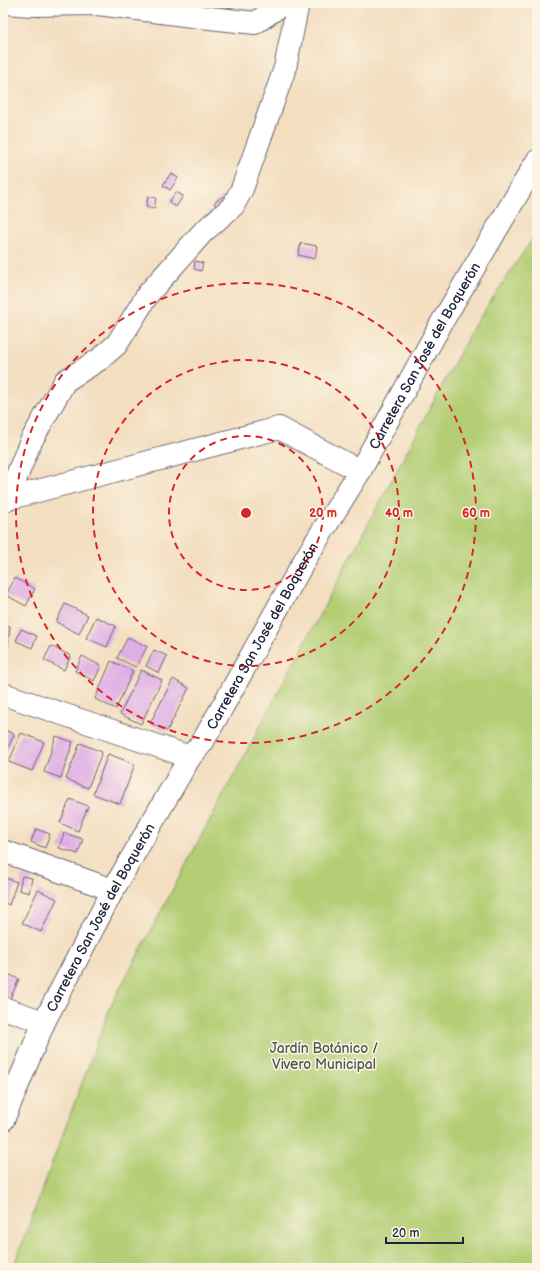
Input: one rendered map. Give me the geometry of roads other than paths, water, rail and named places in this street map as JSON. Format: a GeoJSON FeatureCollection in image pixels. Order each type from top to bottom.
{"type":"FeatureCollection","features":[{"type":"Feature","properties":{"kind":"street"},"geometry":{"type":"LineString","coordinates":[[6,3],[30,5],[98,4],[203,11],[255,23],[284,3]]}},
{"type":"Feature","properties":{"kind":"street"},"geometry":{"type":"LineString","coordinates":[[5,500],[30,443],[65,381],[100,359],[117,344],[148,294],[203,232],[233,206],[242,190],[285,68],[298,3]]}},
{"type":"Feature","properties":{"kind":"street","name":"Carretera San José del Boquerón"},"geometry":{"type":"LineString","coordinates":[[3,1120],[44,1022],[113,890],[190,757],[202,743],[307,556],[360,471],[442,322],[537,161]]}},
{"type":"Feature","properties":{"kind":"street"},"geometry":{"type":"LineString","coordinates":[[5,500],[279,428],[360,471]]}},
{"type":"Feature","properties":{"kind":"street"},"geometry":{"type":"LineString","coordinates":[[3,694],[190,757]]}},
{"type":"Feature","properties":{"kind":"street"},"geometry":{"type":"LineString","coordinates":[[3,851],[113,890]]}},
{"type":"Feature","properties":{"kind":"street"},"geometry":{"type":"LineString","coordinates":[[3,1008],[44,1022]]}},
{"type":"Feature","properties":{"kind":"park label","name":"Jardín Botánico / Vivero Municipal"},"geometry":{"type":"Point","coordinates":[324,1056]}}]}
